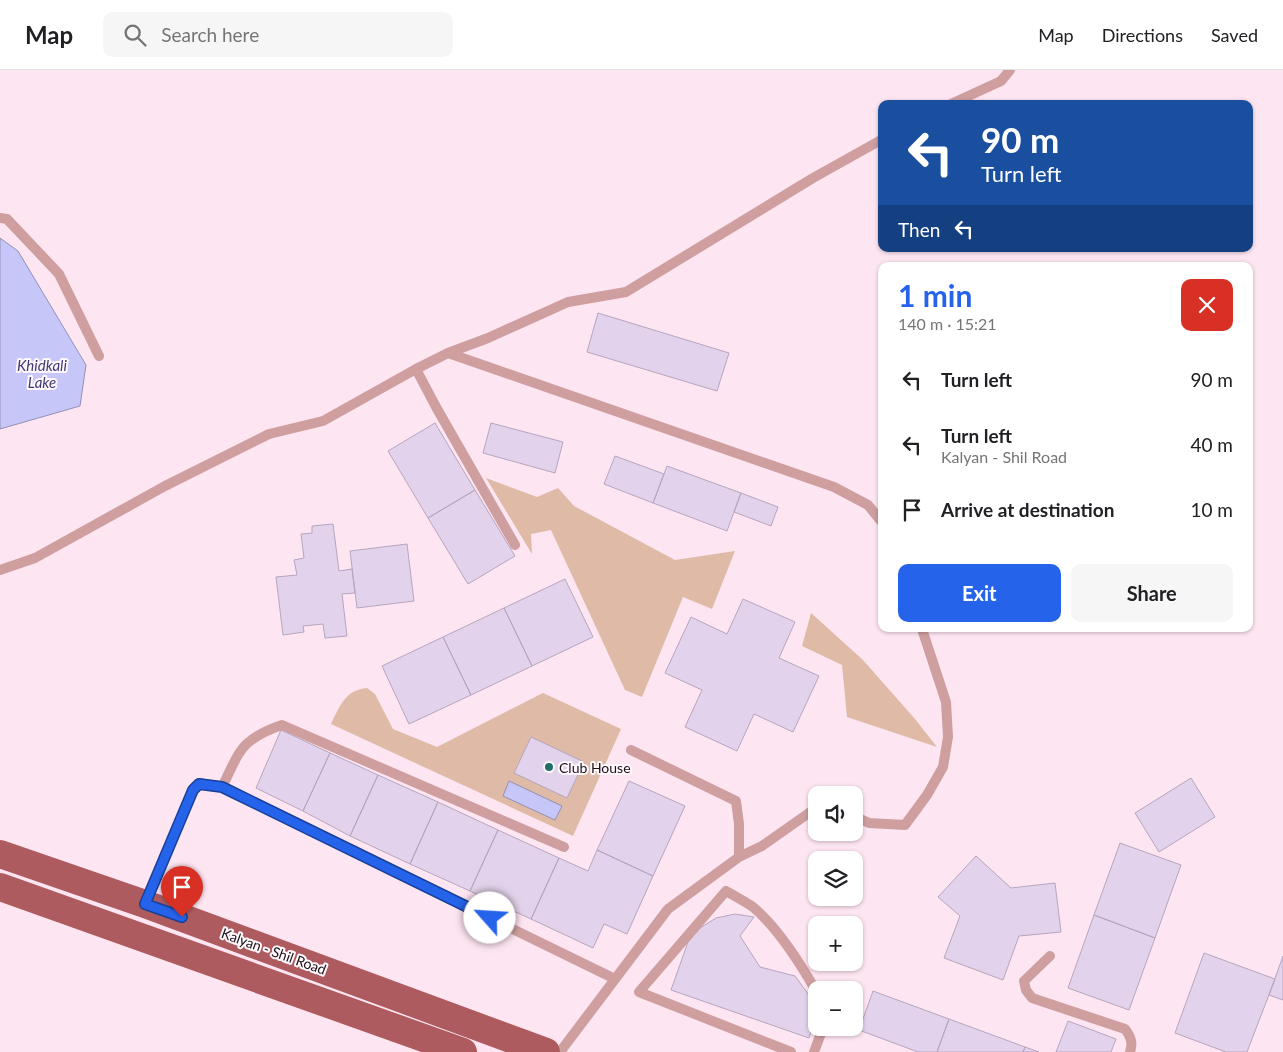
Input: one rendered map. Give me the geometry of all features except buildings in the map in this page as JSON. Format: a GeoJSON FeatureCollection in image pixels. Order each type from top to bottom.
{"type":"FeatureCollection","features":[{"type":"Feature","properties":{"kind":"main road","name":"Kalyan - Shil Road"},"geometry":{"type":"LineString","coordinates":[[0,854],[145,904],[546,1052]]}},
{"type":"Feature","properties":{"kind":"main road"},"geometry":{"type":"LineString","coordinates":[[0,887],[463,1052]]}},
{"type":"Feature","properties":{"kind":"lane"},"geometry":{"type":"LineString","coordinates":[[960,100],[1002,81],[1010,70]]}},
{"type":"Feature","properties":{"kind":"lane"},"geometry":{"type":"LineString","coordinates":[[0,570],[35,558],[165,486],[269,434],[323,421],[448,353],[488,338],[568,302],[626,292],[813,178],[878,142]]}},
{"type":"Feature","properties":{"kind":"lane"},"geometry":{"type":"LineString","coordinates":[[0,218],[7,219],[59,274],[99,356]]}},
{"type":"Feature","properties":{"kind":"lane"},"geometry":{"type":"LineString","coordinates":[[448,353],[834,486],[868,506],[878,518]]}},
{"type":"Feature","properties":{"kind":"lane"},"geometry":{"type":"LineString","coordinates":[[416,369],[516,545]]}},
{"type":"Feature","properties":{"kind":"lane"},"geometry":{"type":"LineString","coordinates":[[863,820],[869,823],[905,825],[943,767],[948,737],[946,702],[923,632]]}},
{"type":"Feature","properties":{"kind":"lane"},"geometry":{"type":"LineString","coordinates":[[222,787],[240,751],[255,737],[271,728],[282,725],[564,847]]}},
{"type":"Feature","properties":{"kind":"lane"},"geometry":{"type":"LineString","coordinates":[[631,750],[736,801],[739,824],[738,857]]}},
{"type":"Feature","properties":{"kind":"lane"},"geometry":{"type":"LineString","coordinates":[[145,904],[193,790],[199,784],[222,787],[615,979]]}},
{"type":"Feature","properties":{"kind":"lane"},"geometry":{"type":"LineString","coordinates":[[560,1052],[668,909],[738,857],[762,846],[808,814]]}},
{"type":"Feature","properties":{"kind":"lane"},"geometry":{"type":"LineString","coordinates":[[791,1052],[639,992],[726,891],[752,906],[768,922],[800,963],[810,981]]}},
{"type":"Feature","properties":{"kind":"lane"},"geometry":{"type":"LineString","coordinates":[[1050,956],[1024,981],[1026,990],[1032,998],[1125,1029],[1131,1037],[1132,1046],[1130,1052]]}},
{"type":"Feature","properties":{"kind":"lane"},"geometry":{"type":"LineString","coordinates":[[814,1052],[820,1036]]}},
{"type":"Feature","properties":{"kind":"shaded area"},"geometry":{"type":"Polygon","coordinates":[[[486,478],[537,497],[558,488],[574,506],[675,560],[735,551],[712,609],[683,597],[642,697],[625,690],[551,530],[531,534],[532,554],[486,478]]]}},
{"type":"Feature","properties":{"kind":"shaded area"},"geometry":{"type":"Polygon","coordinates":[[[811,613],[863,660],[937,747],[847,717],[842,665],[802,646],[811,613]]]}},
{"type":"Feature","properties":{"kind":"shaded area"},"geometry":{"type":"Polygon","coordinates":[[[367,688],[375,694],[393,729],[437,747],[543,693],[621,729],[573,836],[331,724],[348,696],[360,689],[367,688]]]}},
{"type":"Feature","properties":{"kind":"water","name":"Khidkali Lake"},"geometry":{"type":"Polygon","coordinates":[[[0,238],[18,251],[86,365],[80,406],[0,429],[0,238]]]}},
{"type":"Feature","properties":{"kind":"water"},"geometry":{"type":"Polygon","coordinates":[[[509,781],[562,806],[555,820],[503,796],[509,781]]]}},
{"type":"Feature","properties":{"kind":"place","name":"Club House"},"geometry":{"type":"Point","coordinates":[549,767]}},
{"type":"Feature","properties":{"kind":"route"},"geometry":{"type":"LineString","coordinates":[[182,917],[145,904],[193,790],[199,784],[222,787],[490,918]]}}]}
